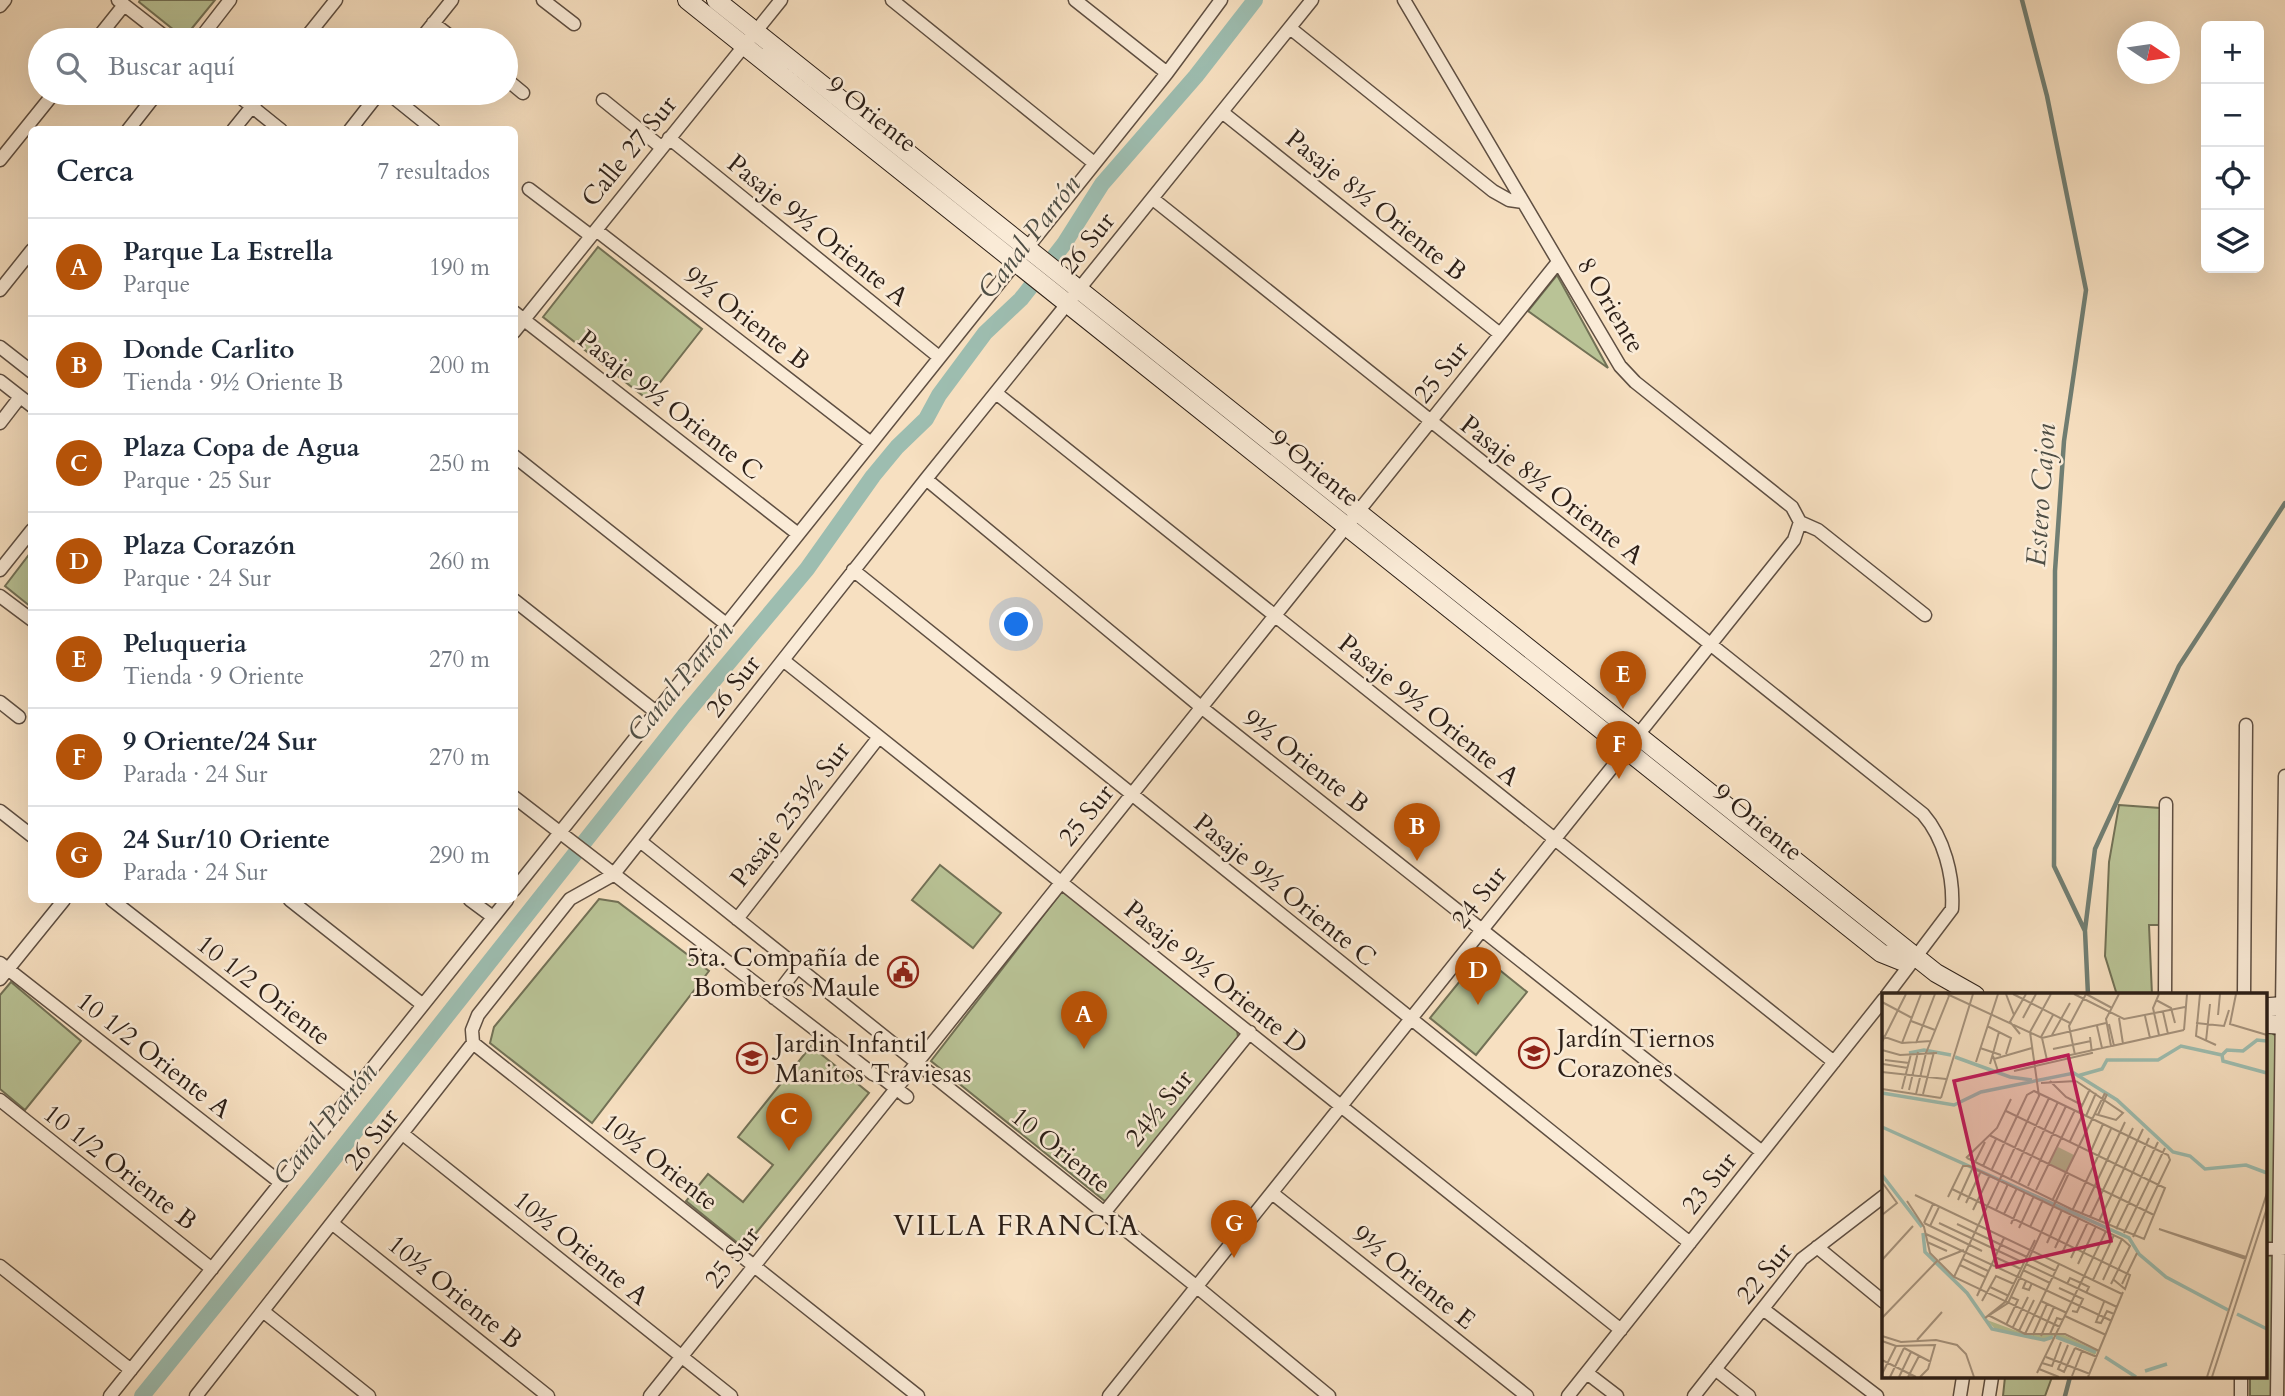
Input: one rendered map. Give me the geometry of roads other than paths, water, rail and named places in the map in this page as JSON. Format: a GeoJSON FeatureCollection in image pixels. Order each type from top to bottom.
{"type":"FeatureCollection","features":[{"type":"Feature","properties":{"kind":"street"},"geometry":{"type":"LineString","coordinates":[[0,6],[5,0]]}},
{"type":"Feature","properties":{"kind":"street"},"geometry":{"type":"LineString","coordinates":[[208,28],[230,0]]}},
{"type":"Feature","properties":{"kind":"street"},"geometry":{"type":"LineString","coordinates":[[314,28],[336,0]]}},
{"type":"Feature","properties":{"kind":"street"},"geometry":{"type":"LineString","coordinates":[[429,28],[452,0]]}},
{"type":"Feature","properties":{"kind":"street"},"geometry":{"type":"LineString","coordinates":[[543,0],[574,24]]}},
{"type":"Feature","properties":{"kind":"street","name":"9 Oriente"},"geometry":{"type":"LineString","coordinates":[[687,0],[750,38],[1056,282],[1358,512],[1917,958],[1973,993]]}},
{"type":"Feature","properties":{"kind":"street","name":"9 Oriente"},"geometry":{"type":"LineString","coordinates":[[716,0],[750,38]]}},
{"type":"Feature","properties":{"kind":"street","name":"Calle 27 Sur"},"geometry":{"type":"LineString","coordinates":[[520,316],[593,233],[781,0]]}},
{"type":"Feature","properties":{"kind":"street"},"geometry":{"type":"LineString","coordinates":[[892,0],[1094,163]]}},
{"type":"Feature","properties":{"kind":"street"},"geometry":{"type":"LineString","coordinates":[[1075,0],[1167,73]]}},
{"type":"Feature","properties":{"kind":"street","name":"26 Sur"},"geometry":{"type":"LineString","coordinates":[[518,885],[939,357],[1025,257],[1094,163],[1167,73],[1221,0]]}},
{"type":"Feature","properties":{"kind":"street","name":"26 Sur"},"geometry":{"type":"LineString","coordinates":[[197,1396],[404,1135],[473,1043],[472,1030],[478,1015],[570,899],[613,875],[853,570],[1312,0]]}},
{"type":"Feature","properties":{"kind":"street","name":"8 Oriente"},"geometry":{"type":"LineString","coordinates":[[1404,0],[1627,374],[1792,507],[1800,522],[1818,530],[1925,615]]}},
{"type":"Feature","properties":{"kind":"street"},"geometry":{"type":"LineString","coordinates":[[104,28],[121,3],[153,28]]}},
{"type":"Feature","properties":{"kind":"street"},"geometry":{"type":"LineString","coordinates":[[433,23],[439,28]]}},
{"type":"Feature","properties":{"kind":"street"},"geometry":{"type":"LineString","coordinates":[[1290,28],[1493,191],[1509,200],[1523,202]]}},
{"type":"Feature","properties":{"kind":"street"},"geometry":{"type":"LineString","coordinates":[[518,89],[523,93]]}},
{"type":"Feature","properties":{"kind":"street","name":"Pasaje 9½ Oriente A"},"geometry":{"type":"LineString","coordinates":[[603,100],[665,142],[939,357]]}},
{"type":"Feature","properties":{"kind":"street"},"geometry":{"type":"LineString","coordinates":[[0,160],[44,105]]}},
{"type":"Feature","properties":{"kind":"street"},"geometry":{"type":"LineString","coordinates":[[131,126],[148,105]]}},
{"type":"Feature","properties":{"kind":"street"},"geometry":{"type":"LineString","coordinates":[[353,126],[370,105]]}},
{"type":"Feature","properties":{"kind":"street"},"geometry":{"type":"LineString","coordinates":[[403,105],[428,126]]}},
{"type":"Feature","properties":{"kind":"street"},"geometry":{"type":"LineString","coordinates":[[236,126],[252,106],[276,126]]}},
{"type":"Feature","properties":{"kind":"street","name":"Pasaje 8½ Oriente B"},"geometry":{"type":"LineString","coordinates":[[1222,112],[1500,334]]}},
{"type":"Feature","properties":{"kind":"street","name":"9½ Oriente B"},"geometry":{"type":"LineString","coordinates":[[529,189],[593,233],[871,443]]}},
{"type":"Feature","properties":{"kind":"street","name":"Pasaje 8½ Oriente A"},"geometry":{"type":"LineString","coordinates":[[1153,199],[1923,814]]}},
{"type":"Feature","properties":{"kind":"street"},"geometry":{"type":"LineString","coordinates":[[0,290],[28,255]]}},
{"type":"Feature","properties":{"kind":"street","name":"25 Sur"},"geometry":{"type":"LineString","coordinates":[[650,1396],[1558,262]]}},
{"type":"Feature","properties":{"kind":"street","name":"9 Oriente"},"geometry":{"type":"LineString","coordinates":[[1074,296],[1346,527],[1881,953],[1901,961],[1917,958]]}},
{"type":"Feature","properties":{"kind":"street","name":"Pasaje 9½ Oriente C"},"geometry":{"type":"LineString","coordinates":[[520,316],[798,534]]}},
{"type":"Feature","properties":{"kind":"street"},"geometry":{"type":"LineString","coordinates":[[0,347],[28,369]]}},
{"type":"Feature","properties":{"kind":"street"},"geometry":{"type":"LineString","coordinates":[[0,381],[28,403]]}},
{"type":"Feature","properties":{"kind":"street","name":"Pasaje 9½ Oriente A"},"geometry":{"type":"LineString","coordinates":[[996,393],[1834,1062]]}},
{"type":"Feature","properties":{"kind":"street"},"geometry":{"type":"LineString","coordinates":[[0,423],[20,397]]}},
{"type":"Feature","properties":{"kind":"street"},"geometry":{"type":"LineString","coordinates":[[518,459],[726,624]]}},
{"type":"Feature","properties":{"kind":"street","name":"9½ Oriente B"},"geometry":{"type":"LineString","coordinates":[[926,479],[1202,707],[1762,1152]]}},
{"type":"Feature","properties":{"kind":"street","name":"24 Sur"},"geometry":{"type":"LineString","coordinates":[[1109,1396],[1794,540],[1800,522]]}},
{"type":"Feature","properties":{"kind":"street"},"geometry":{"type":"LineString","coordinates":[[0,570],[28,535]]}},
{"type":"Feature","properties":{"kind":"street","name":"Pasaje 9½ Oriente C"},"geometry":{"type":"LineString","coordinates":[[853,570],[1130,796],[1690,1243]]}},
{"type":"Feature","properties":{"kind":"street"},"geometry":{"type":"LineString","coordinates":[[0,596],[28,617]]}},
{"type":"Feature","properties":{"kind":"street"},"geometry":{"type":"LineString","coordinates":[[518,603],[656,712]]}},
{"type":"Feature","properties":{"kind":"street","name":"Pasaje 9½ Oriente D"},"geometry":{"type":"LineString","coordinates":[[783,660],[1621,1330]]}},
{"type":"Feature","properties":{"kind":"street"},"geometry":{"type":"LineString","coordinates":[[0,702],[19,717]]}},
{"type":"Feature","properties":{"kind":"street"},"geometry":{"type":"LineString","coordinates":[[2244,993],[2246,725]]}},
{"type":"Feature","properties":{"kind":"street","name":"Pasaje 253½ Sur"},"geometry":{"type":"LineString","coordinates":[[737,919],[880,737]]}},
{"type":"Feature","properties":{"kind":"street"},"geometry":{"type":"LineString","coordinates":[[2277,1396],[2283,1248],[2283,1141],[2277,1025],[2285,776]]}},
{"type":"Feature","properties":{"kind":"street"},"geometry":{"type":"LineString","coordinates":[[518,800],[873,1074],[907,1097]]}},
{"type":"Feature","properties":{"kind":"street"},"geometry":{"type":"LineString","coordinates":[[2165,993],[2166,804]]}},
{"type":"Feature","properties":{"kind":"street"},"geometry":{"type":"LineString","coordinates":[[0,811],[28,833]]}},
{"type":"Feature","properties":{"kind":"street","name":"23 Sur"},"geometry":{"type":"LineString","coordinates":[[1889,993],[1947,919],[1952,898],[1943,846],[1936,829],[1923,814]]}},
{"type":"Feature","properties":{"kind":"street","name":"10 Oriente"},"geometry":{"type":"LineString","coordinates":[[640,841],[1329,1396]]}},
{"type":"Feature","properties":{"kind":"street"},"geometry":{"type":"LineString","coordinates":[[3,971],[61,903]]}},
{"type":"Feature","properties":{"kind":"street","name":"10 1/2 Oriente"},"geometry":{"type":"LineString","coordinates":[[116,903],[355,1090]]}},
{"type":"Feature","properties":{"kind":"street"},"geometry":{"type":"LineString","coordinates":[[294,903],[423,1005]]}},
{"type":"Feature","properties":{"kind":"street"},"geometry":{"type":"LineString","coordinates":[[474,903],[493,917]]}},
{"type":"Feature","properties":{"kind":"street","name":"26 Sur"},"geometry":{"type":"LineString","coordinates":[[110,1396],[505,903]]}},
{"type":"Feature","properties":{"kind":"street"},"geometry":{"type":"LineString","coordinates":[[774,998],[797,968]]}},
{"type":"Feature","properties":{"kind":"street","name":"10 1/2 Oriente A"},"geometry":{"type":"LineString","coordinates":[[3,971],[281,1183]]}},
{"type":"Feature","properties":{"kind":"street","name":"23 Sur"},"geometry":{"type":"LineString","coordinates":[[1569,1396],[1882,1002]]}},
{"type":"Feature","properties":{"kind":"street","name":"24½ Sur"},"geometry":{"type":"LineString","coordinates":[[1104,1213],[1250,1032]]}},
{"type":"Feature","properties":{"kind":"street","name":"10½ Oriente"},"geometry":{"type":"LineString","coordinates":[[473,1043],[918,1396]]}},
{"type":"Feature","properties":{"kind":"street","name":"10 1/2 Oriente B"},"geometry":{"type":"LineString","coordinates":[[0,1100],[212,1269]]}},
{"type":"Feature","properties":{"kind":"street","name":"10½ Oriente A"},"geometry":{"type":"LineString","coordinates":[[404,1135],[731,1396]]}},
{"type":"Feature","properties":{"kind":"street","name":"9½ Oriente E"},"geometry":{"type":"LineString","coordinates":[[1272,1193],[1527,1396]]}},
{"type":"Feature","properties":{"kind":"street","name":"22 Sur"},"geometry":{"type":"LineString","coordinates":[[1694,1396],[1802,1259],[1882,1200]]}},
{"type":"Feature","properties":{"kind":"street","name":"10½ Oriente B"},"geometry":{"type":"LineString","coordinates":[[333,1224],[548,1396]]}},
{"type":"Feature","properties":{"kind":"street"},"geometry":{"type":"LineString","coordinates":[[1817,1247],[1882,1300]]}},
{"type":"Feature","properties":{"kind":"street"},"geometry":{"type":"LineString","coordinates":[[0,1266],[131,1370]]}},
{"type":"Feature","properties":{"kind":"street"},"geometry":{"type":"LineString","coordinates":[[1763,1308],[1877,1396]]}},
{"type":"Feature","properties":{"kind":"street"},"geometry":{"type":"LineString","coordinates":[[264,1312],[369,1396]]}},
{"type":"Feature","properties":{"kind":"street"},"geometry":{"type":"LineString","coordinates":[[1716,1369],[1749,1396]]}},
{"type":"Feature","properties":{"kind":"street"},"geometry":{"type":"LineString","coordinates":[[1587,1373],[1617,1396]]}},
{"type":"Feature","properties":{"kind":"street"},"geometry":{"type":"LineString","coordinates":[[1961,1396],[1964,1378]]}},
{"type":"Feature","properties":{"kind":"street"},"geometry":{"type":"LineString","coordinates":[[1989,1396],[1992,1378]]}},
{"type":"Feature","properties":{"kind":"street"},"geometry":{"type":"LineString","coordinates":[[2241,1378],[2241,1396]]}},
{"type":"Feature","properties":{"kind":"waterway","name":"Canal Parrón"},"geometry":{"type":"LineString","coordinates":[[142,1396],[317,1180],[684,716],[807,569],[873,476],[897,447],[926,419],[939,395],[985,333],[1021,299],[1064,244],[1102,184],[1196,76],[1255,0]]}},
{"type":"Feature","properties":{"kind":"waterway","name":"Estero Cajon"},"geometry":{"type":"LineString","coordinates":[[2022,0],[2047,96],[2086,290],[2064,441],[2055,571],[2054,866],[2085,931],[2088,993]]}},
{"type":"Feature","properties":{"kind":"waterway"},"geometry":{"type":"LineString","coordinates":[[2085,930],[2095,849],[2179,666],[2285,503]]}},
{"type":"Feature","properties":{"kind":"waterway","name":"Estero Cajon"},"geometry":{"type":"LineString","coordinates":[[2065,1396],[2070,1378]]}},
{"type":"Feature","properties":{"kind":"place","name":"Peluqueria"},"geometry":{"type":"Point","coordinates":[1623,709]}},
{"type":"Feature","properties":{"kind":"place","name":"9 Oriente/24 Sur"},"geometry":{"type":"Point","coordinates":[1619,779]}},
{"type":"Feature","properties":{"kind":"place","name":"Donde Carlito"},"geometry":{"type":"Point","coordinates":[1417,861]}},
{"type":"Feature","properties":{"kind":"place","name":"5ta. Compañía de Bomberos Maule"},"geometry":{"type":"Point","coordinates":[903,972]}},
{"type":"Feature","properties":{"kind":"place","name":"Plaza Corazón"},"geometry":{"type":"Point","coordinates":[1478,1005]}},
{"type":"Feature","properties":{"kind":"place","name":"Parque La Estrella"},"geometry":{"type":"Point","coordinates":[1084,1049]}},
{"type":"Feature","properties":{"kind":"place","name":"Jardín Tiernos Corazones"},"geometry":{"type":"Point","coordinates":[1534,1053]}},
{"type":"Feature","properties":{"kind":"place","name":"Jardin Infantil Manitos Traviesas"},"geometry":{"type":"Point","coordinates":[752,1058]}},
{"type":"Feature","properties":{"kind":"place","name":"Plaza Copa de Agua"},"geometry":{"type":"Point","coordinates":[789,1151]}},
{"type":"Feature","properties":{"kind":"place","name":"24 Sur/10 Oriente"},"geometry":{"type":"Point","coordinates":[1234,1258]}},
{"type":"Feature","properties":{"kind":"district","name":"VILLA FRANCIA"},"geometry":{"type":"Point","coordinates":[1017,1226]}}]}
